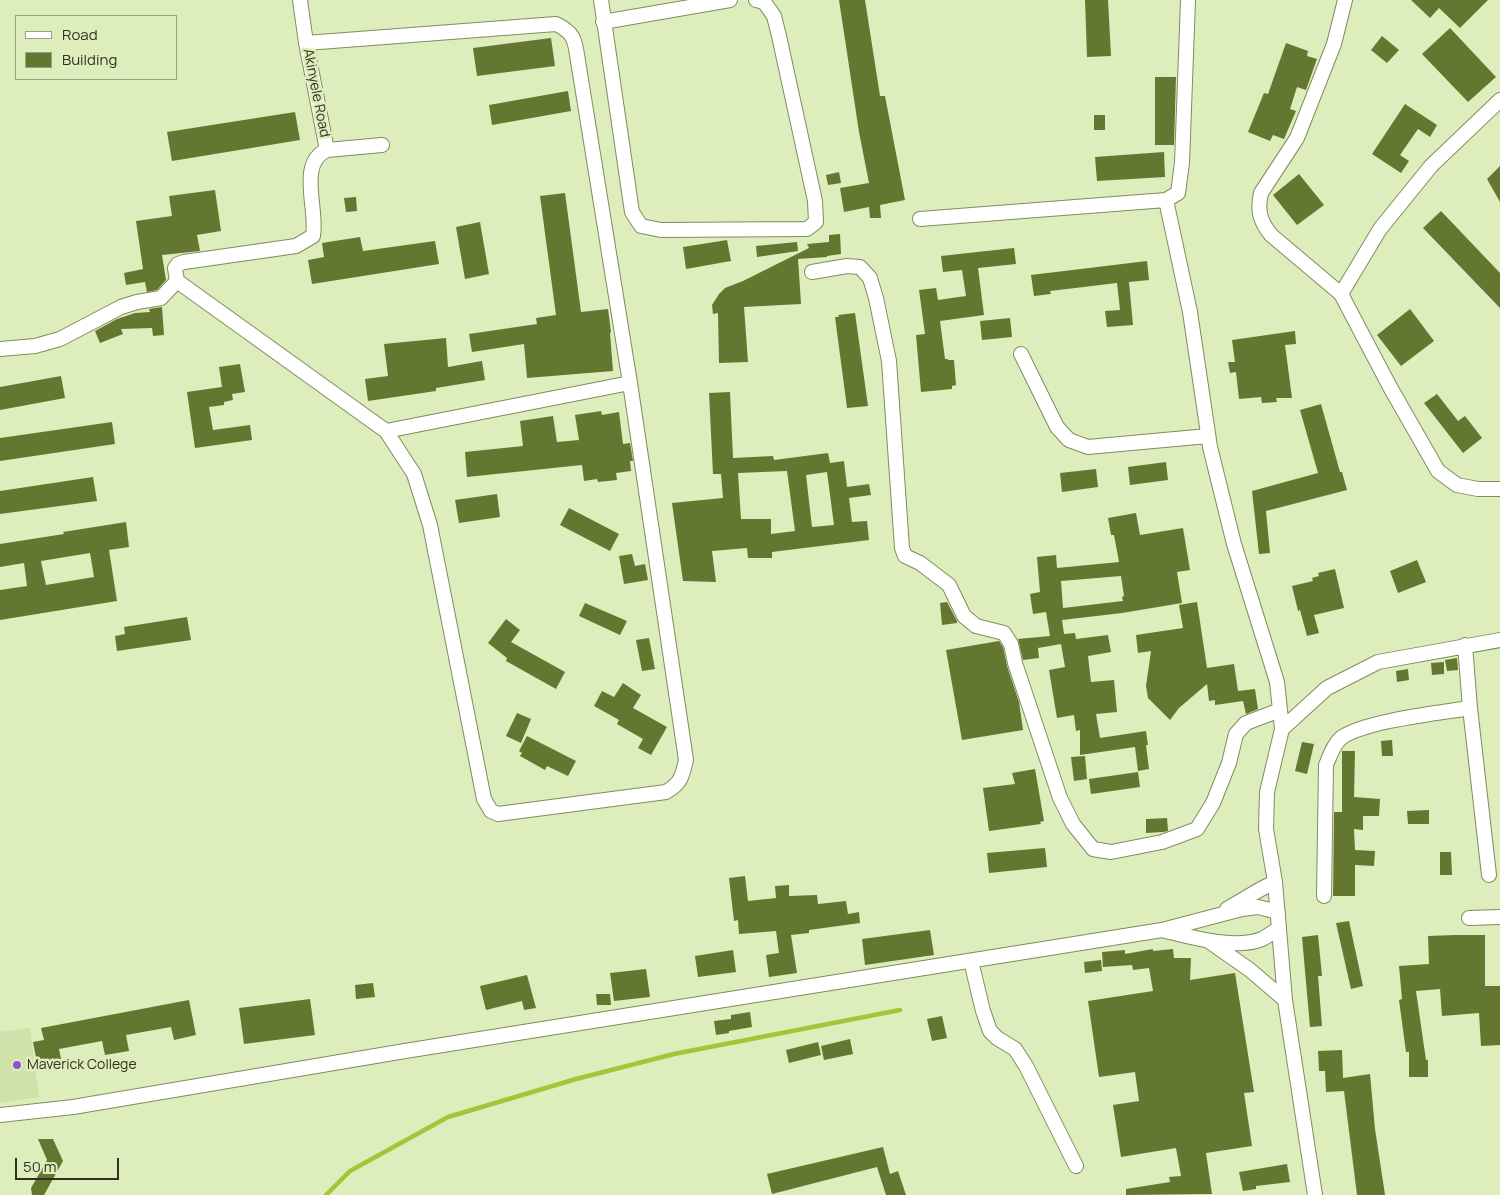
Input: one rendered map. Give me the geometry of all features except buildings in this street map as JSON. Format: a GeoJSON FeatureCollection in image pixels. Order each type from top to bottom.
{"type":"FeatureCollection","features":[{"type":"Feature","properties":{"kind":"street","name":"Akinyele Road"},"geometry":{"type":"LineString","coordinates":[[177,281],[175,268],[178,264],[184,262],[296,246],[313,236],[315,226],[310,173],[312,163],[318,154],[327,150],[306,43],[300,0]]}},
{"type":"Feature","properties":{"kind":"street"},"geometry":{"type":"LineString","coordinates":[[601,0],[632,212],[641,226],[661,230],[807,229],[816,222],[815,201],[781,46],[774,16],[764,2],[756,0]]}},
{"type":"Feature","properties":{"kind":"street"},"geometry":{"type":"LineString","coordinates":[[603,22],[730,0]]}},
{"type":"Feature","properties":{"kind":"street"},"geometry":{"type":"LineString","coordinates":[[920,219],[1166,200],[1178,193],[1182,163],[1188,0]]}},
{"type":"Feature","properties":{"kind":"street"},"geometry":{"type":"LineString","coordinates":[[1346,0],[1334,44],[1297,138],[1261,193],[1258,204],[1259,215],[1263,225],[1271,235],[1341,294],[1390,387],[1438,471],[1458,486],[1478,489],[1500,489]]}},
{"type":"Feature","properties":{"kind":"street"},"geometry":{"type":"LineString","coordinates":[[0,350],[35,346],[60,339],[121,308],[136,302],[161,298],[166,295],[177,281],[386,431],[414,474],[428,517],[484,799],[491,811],[498,814],[666,792],[677,786],[683,774],[686,760],[630,383],[572,34],[556,24],[306,43]]}},
{"type":"Feature","properties":{"kind":"street"},"geometry":{"type":"LineString","coordinates":[[1341,294],[1380,229],[1431,166],[1500,100]]}},
{"type":"Feature","properties":{"kind":"street"},"geometry":{"type":"LineString","coordinates":[[327,150],[382,145]]}},
{"type":"Feature","properties":{"kind":"street"},"geometry":{"type":"LineString","coordinates":[[1166,200],[1190,312],[1208,436],[1234,544],[1277,682],[1282,728],[1266,792],[1266,829],[1275,882],[1285,1000],[1315,1195]]}},
{"type":"Feature","properties":{"kind":"street"},"geometry":{"type":"LineString","coordinates":[[812,272],[847,266],[860,267],[870,278],[889,361],[902,548],[906,556],[920,563],[949,585],[964,616],[976,626],[1004,632],[1011,644],[1060,798],[1073,824],[1093,849],[1111,852],[1128,849],[1162,842],[1197,829],[1214,803],[1229,763],[1236,734],[1246,723],[1280,710]]}},
{"type":"Feature","properties":{"kind":"street"},"geometry":{"type":"LineString","coordinates":[[1021,354],[1057,427],[1070,440],[1088,447],[1208,436]]}},
{"type":"Feature","properties":{"kind":"street"},"geometry":{"type":"LineString","coordinates":[[386,431],[630,383]]}},
{"type":"Feature","properties":{"kind":"street"},"geometry":{"type":"LineString","coordinates":[[1282,728],[1327,688],[1378,662],[1500,640]]}},
{"type":"Feature","properties":{"kind":"street"},"geometry":{"type":"LineString","coordinates":[[1466,645],[1470,708],[1489,875]]}},
{"type":"Feature","properties":{"kind":"street"},"geometry":{"type":"LineString","coordinates":[[1324,896],[1326,765],[1331,751],[1341,739],[1373,725],[1470,708]]}},
{"type":"Feature","properties":{"kind":"street"},"geometry":{"type":"LineString","coordinates":[[1217,916],[1275,882]]}},
{"type":"Feature","properties":{"kind":"street"},"geometry":{"type":"LineString","coordinates":[[0,1115],[73,1107],[479,1039],[1162,930],[1242,909],[1258,907],[1278,912]]}},
{"type":"Feature","properties":{"kind":"street"},"geometry":{"type":"LineString","coordinates":[[1469,918],[1500,917]]}},
{"type":"Feature","properties":{"kind":"street"},"geometry":{"type":"LineString","coordinates":[[1162,930],[1210,941],[1228,942],[1261,939],[1279,928]]}},
{"type":"Feature","properties":{"kind":"street"},"geometry":{"type":"LineString","coordinates":[[1210,941],[1250,970],[1285,1000]]}},
{"type":"Feature","properties":{"kind":"street"},"geometry":{"type":"LineString","coordinates":[[971,961],[983,1011],[990,1031],[1015,1050],[1026,1066],[1076,1166]]}},
{"type":"Feature","properties":{"kind":"shaded area","name":"Maverick College"},"geometry":{"type":"Polygon","coordinates":[[[30,1028],[39,1097],[0,1103],[0,1032],[30,1028]]]}},
{"type":"Feature","properties":{"kind":"waterway"},"geometry":{"type":"LineString","coordinates":[[326,1195],[350,1171],[448,1117],[576,1079],[674,1054],[900,1010]]}},
{"type":"Feature","properties":{"kind":"place","name":"Maverick College"},"geometry":{"type":"Point","coordinates":[17,1065]}}]}
